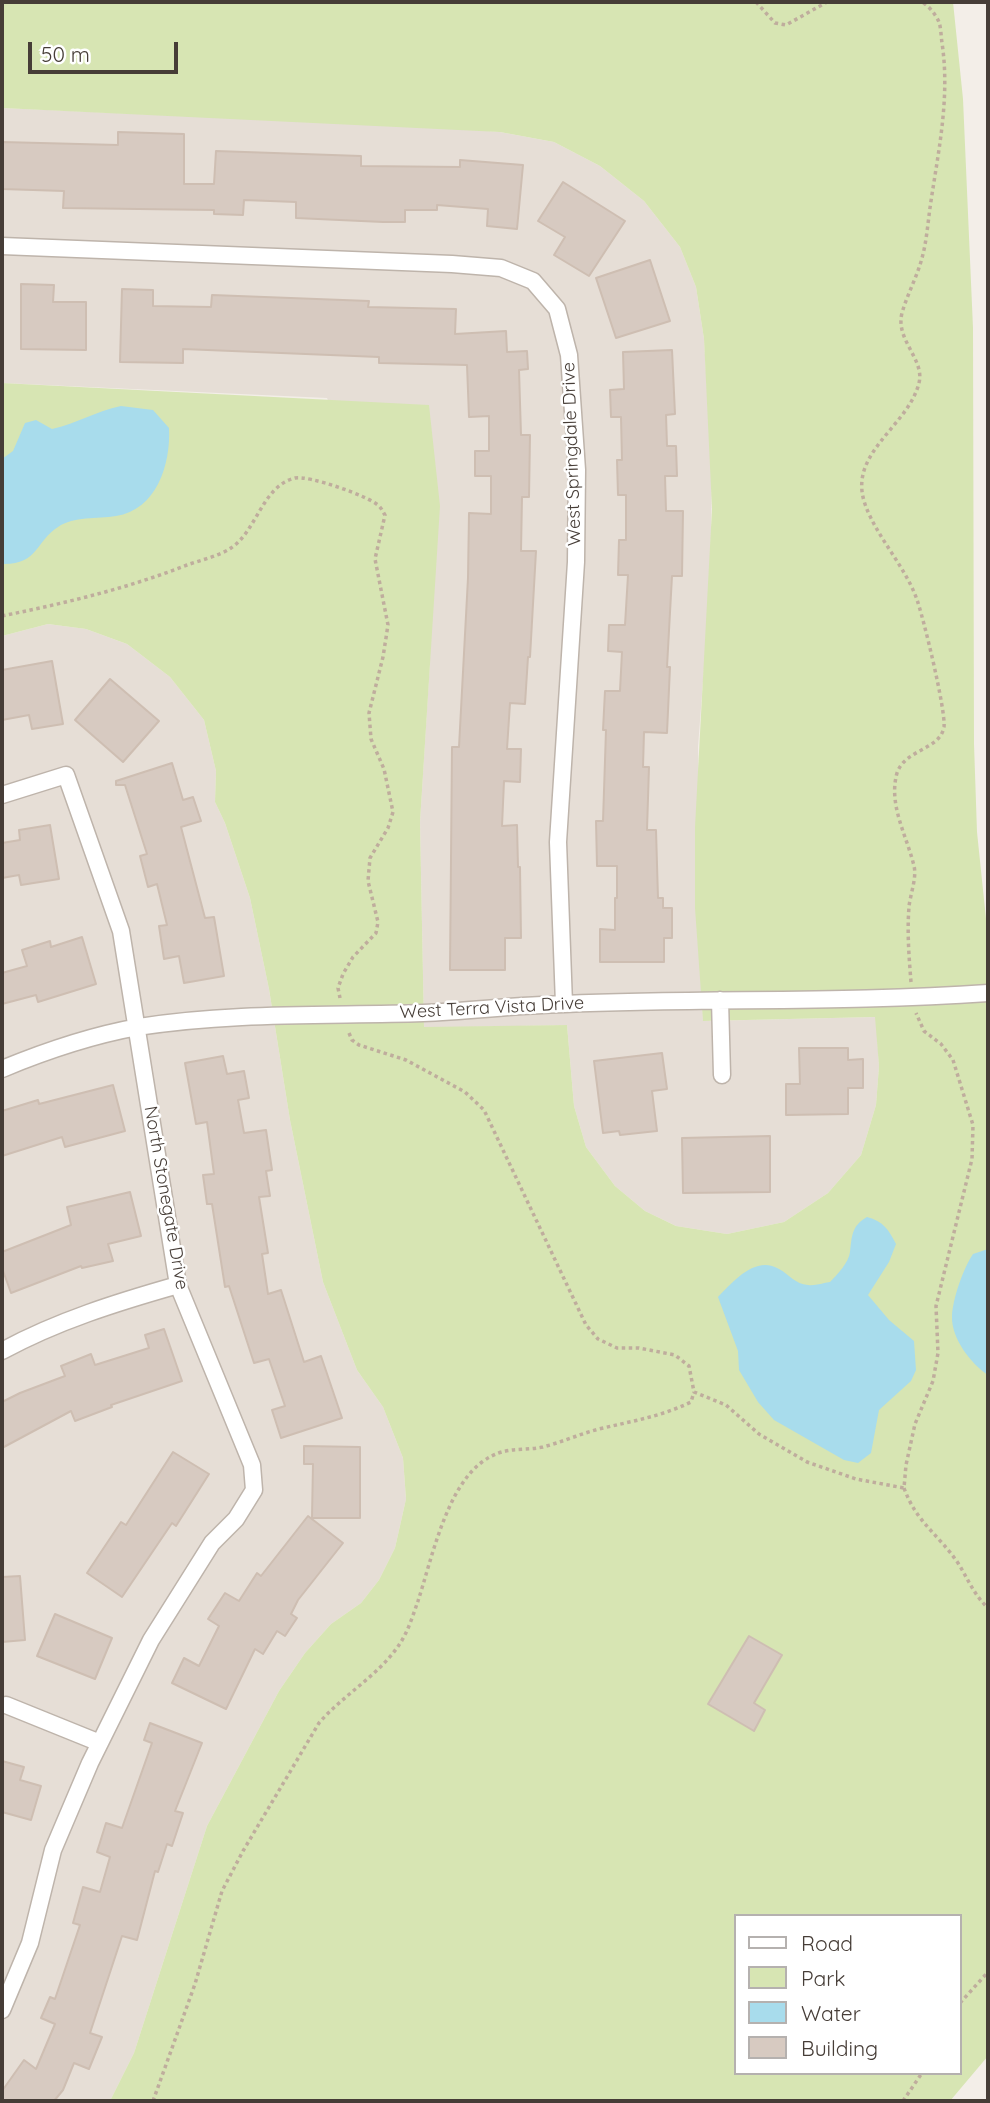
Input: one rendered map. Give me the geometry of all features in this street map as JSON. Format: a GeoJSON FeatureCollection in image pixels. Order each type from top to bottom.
{"type":"FeatureCollection","features":[{"type":"Feature","properties":{"kind":"street","name":"West Springdale Drive"},"geometry":{"type":"LineString","coordinates":[[2,246],[501,268],[533,281],[557,309],[569,355],[577,470],[576,562],[558,842],[564,1004]]}},
{"type":"Feature","properties":{"kind":"street","name":"North Stonegate Drive"},"geometry":{"type":"LineString","coordinates":[[2,794],[66,775],[121,931],[178,1285],[252,1465],[254,1490],[236,1519],[212,1543],[151,1640],[90,1763],[53,1850],[30,1943],[2,2010]]}},
{"type":"Feature","properties":{"kind":"street","name":"West Terra Vista Drive"},"geometry":{"type":"LineString","coordinates":[[2,1069],[39,1054],[136,1028],[273,1015],[423,1013],[564,1004],[720,1000],[913,999],[988,993]]}},
{"type":"Feature","properties":{"kind":"street"},"geometry":{"type":"LineString","coordinates":[[720,1000],[722,1075]]}},
{"type":"Feature","properties":{"kind":"street"},"geometry":{"type":"LineString","coordinates":[[2,1351],[22,1340],[112,1304],[178,1285]]}},
{"type":"Feature","properties":{"kind":"street"},"geometry":{"type":"LineString","coordinates":[[6,1705],[100,1743]]}},
{"type":"Feature","properties":{"kind":"path"},"geometry":{"type":"LineString","coordinates":[[756,2],[775,23],[786,25],[827,2]]}},
{"type":"Feature","properties":{"kind":"path"},"geometry":{"type":"LineString","coordinates":[[913,999],[908,943],[909,906],[915,869],[898,817],[895,785],[898,771],[906,758],[938,739],[944,727],[943,707],[916,597],[865,505],[862,487],[864,472],[872,453],[908,406],[919,382],[917,366],[901,335],[901,316],[922,258],[943,125],[945,86],[939,21],[922,2]]}},
{"type":"Feature","properties":{"kind":"path"},"geometry":{"type":"LineString","coordinates":[[153,2101],[195,1984],[222,1891],[319,1723],[329,1711],[379,1670],[400,1644],[413,1616],[452,1500],[467,1476],[483,1461],[507,1449],[539,1448],[596,1430],[667,1414],[691,1402],[694,1392]]}},
{"type":"Feature","properties":{"kind":"path"},"geometry":{"type":"LineString","coordinates":[[904,1488],[918,1518],[958,1562],[971,1587],[988,1608]]}},
{"type":"Feature","properties":{"kind":"path"},"geometry":{"type":"LineString","coordinates":[[962,2001],[988,1972]]}},
{"type":"Feature","properties":{"kind":"path"},"geometry":{"type":"LineString","coordinates":[[903,2101],[921,2075]]}},
{"type":"Feature","properties":{"kind":"shaded area"},"geometry":{"type":"Polygon","coordinates":[[[2,108],[437,127],[500,132],[554,142],[600,166],[644,201],[680,247],[696,287],[704,339],[712,471],[710,590],[698,747],[703,1021],[876,1017],[879,1066],[876,1105],[861,1155],[828,1193],[784,1222],[727,1234],[676,1226],[645,1211],[615,1186],[586,1147],[574,1106],[567,1025],[424,1028],[420,822],[430,661],[327,398],[2,383],[2,108]]]}},
{"type":"Feature","properties":{"kind":"shaded area"},"geometry":{"type":"Polygon","coordinates":[[[48,624],[86,629],[127,644],[170,677],[204,720],[216,771],[215,802],[225,823],[250,898],[269,989],[290,1120],[323,1282],[357,1370],[383,1407],[403,1458],[406,1499],[395,1548],[379,1580],[361,1603],[331,1624],[305,1653],[279,1691],[207,1826],[134,2053],[110,2101],[2,2101],[2,636],[48,624]]]}},
{"type":"Feature","properties":{"kind":"green space"},"geometry":{"type":"Polygon","coordinates":[[[2,2],[953,2],[963,99],[973,328],[974,744],[977,832],[988,938],[988,2056],[950,2101],[110,2101],[134,2053],[207,1826],[279,1691],[305,1653],[331,1624],[361,1603],[379,1580],[395,1548],[406,1499],[403,1458],[383,1407],[357,1370],[323,1282],[290,1120],[269,989],[250,898],[225,823],[215,802],[216,771],[204,720],[170,677],[127,644],[86,629],[48,624],[2,636],[2,383],[429,405],[440,506],[420,822],[424,1027],[567,1025],[574,1106],[586,1147],[615,1186],[645,1211],[676,1226],[727,1234],[784,1222],[828,1193],[861,1155],[876,1105],[879,1066],[875,1017],[703,1021],[695,908],[695,827],[712,509],[704,339],[696,287],[680,247],[644,201],[600,166],[554,142],[500,132],[2,108],[2,2]]]}},
{"type":"Feature","properties":{"kind":"water"},"geometry":{"type":"Polygon","coordinates":[[[121,406],[153,410],[169,428],[164,471],[151,495],[130,512],[64,523],[50,533],[35,552],[23,561],[2,564],[2,459],[13,451],[25,423],[36,420],[52,429],[121,406]]]}},
{"type":"Feature","properties":{"kind":"water"},"geometry":{"type":"Polygon","coordinates":[[[867,1217],[885,1227],[896,1244],[889,1262],[868,1295],[889,1320],[914,1341],[916,1370],[911,1381],[879,1410],[871,1453],[858,1463],[844,1460],[774,1420],[758,1402],[739,1370],[738,1351],[718,1297],[745,1272],[761,1265],[779,1269],[803,1284],[830,1282],[847,1260],[855,1228],[867,1217]]]}},
{"type":"Feature","properties":{"kind":"water"},"geometry":{"type":"Polygon","coordinates":[[[988,1249],[988,1375],[963,1350],[955,1333],[952,1316],[956,1292],[969,1260],[973,1254],[988,1249]]]}},
{"type":"Feature","properties":{"kind":"building"},"geometry":{"type":"Polygon","coordinates":[[[118,132],[184,134],[184,184],[214,184],[216,151],[361,156],[361,166],[460,167],[460,160],[523,165],[517,229],[487,226],[488,209],[437,205],[437,210],[405,210],[405,222],[383,222],[296,218],[296,202],[244,200],[243,215],[214,214],[214,210],[63,208],[64,191],[2,189],[2,142],[118,145],[118,132]]]}},
{"type":"Feature","properties":{"kind":"building"},"geometry":{"type":"Polygon","coordinates":[[[563,182],[625,221],[589,276],[554,255],[565,237],[538,221],[563,182]]]}},
{"type":"Feature","properties":{"kind":"building"},"geometry":{"type":"Polygon","coordinates":[[[650,260],[670,321],[616,338],[596,278],[650,260]]]}},
{"type":"Feature","properties":{"kind":"building"},"geometry":{"type":"Polygon","coordinates":[[[21,284],[54,285],[53,302],[86,302],[86,350],[21,349],[21,284]]]}},
{"type":"Feature","properties":{"kind":"building"},"geometry":{"type":"Polygon","coordinates":[[[122,289],[153,290],[153,306],[211,307],[212,295],[369,301],[368,307],[456,309],[455,334],[506,331],[507,352],[527,351],[528,369],[519,370],[521,435],[530,435],[529,497],[522,497],[521,551],[536,551],[525,704],[510,703],[507,749],[521,749],[520,782],[504,781],[502,826],[517,825],[521,938],[505,938],[505,970],[450,970],[452,747],[459,747],[469,513],[491,514],[491,476],[475,476],[475,451],[489,451],[489,416],[469,417],[467,365],[379,363],[379,357],[183,349],[183,363],[120,362],[122,289]]]}},
{"type":"Feature","properties":{"kind":"building"},"geometry":{"type":"Polygon","coordinates":[[[672,350],[675,414],[666,415],[667,446],[676,446],[677,476],[665,476],[666,511],[683,511],[682,576],[672,576],[667,667],[670,667],[667,733],[644,732],[643,767],[649,767],[647,830],[656,830],[658,898],[663,898],[663,908],[672,908],[672,938],[664,938],[664,962],[600,962],[600,929],[615,930],[617,898],[617,866],[597,866],[596,821],[603,821],[605,691],[620,691],[622,652],[608,651],[609,625],[625,625],[628,575],[618,575],[619,540],[626,540],[626,495],[618,495],[617,460],[622,460],[621,417],[611,417],[610,390],[624,389],[623,352],[672,350]]]}},
{"type":"Feature","properties":{"kind":"building"},"geometry":{"type":"Polygon","coordinates":[[[52,661],[63,724],[32,729],[29,715],[2,720],[2,670],[52,661]]]}},
{"type":"Feature","properties":{"kind":"building"},"geometry":{"type":"Polygon","coordinates":[[[110,679],[159,721],[123,762],[75,720],[110,679]]]}},
{"type":"Feature","properties":{"kind":"building"},"geometry":{"type":"Polygon","coordinates":[[[172,763],[183,800],[193,797],[201,821],[181,827],[205,918],[214,917],[224,976],[184,983],[179,956],[164,959],[159,926],[167,925],[157,884],[148,887],[140,856],[147,854],[125,785],[116,785],[116,781],[172,763]]]}},
{"type":"Feature","properties":{"kind":"building"},"geometry":{"type":"Polygon","coordinates":[[[50,825],[59,879],[21,885],[19,875],[2,878],[2,843],[20,840],[19,830],[50,825]]]}},
{"type":"Feature","properties":{"kind":"building"},"geometry":{"type":"Polygon","coordinates":[[[82,937],[96,984],[38,1002],[36,995],[2,1004],[2,973],[27,966],[22,950],[50,941],[51,947],[82,937]]]}},
{"type":"Feature","properties":{"kind":"building"},"geometry":{"type":"Polygon","coordinates":[[[799,1048],[848,1048],[848,1060],[863,1059],[863,1088],[848,1088],[848,1114],[786,1115],[786,1084],[800,1084],[799,1048]]]}},
{"type":"Feature","properties":{"kind":"building"},"geometry":{"type":"Polygon","coordinates":[[[662,1053],[667,1089],[652,1091],[657,1131],[620,1135],[619,1131],[603,1133],[594,1061],[662,1053]]]}},
{"type":"Feature","properties":{"kind":"building"},"geometry":{"type":"Polygon","coordinates":[[[223,1056],[227,1074],[244,1071],[249,1098],[238,1100],[244,1133],[266,1130],[272,1170],[266,1171],[270,1196],[259,1197],[268,1253],[262,1254],[268,1294],[281,1290],[304,1362],[321,1356],[342,1418],[281,1438],[272,1410],[285,1406],[269,1359],[254,1363],[229,1286],[225,1287],[212,1204],[207,1204],[203,1175],[214,1174],[207,1122],[196,1124],[185,1063],[223,1056]]]}},
{"type":"Feature","properties":{"kind":"building"},"geometry":{"type":"Polygon","coordinates":[[[113,1085],[125,1131],[65,1147],[62,1137],[2,1156],[2,1111],[38,1100],[39,1104],[113,1085]]]}},
{"type":"Feature","properties":{"kind":"building"},"geometry":{"type":"Polygon","coordinates":[[[770,1136],[770,1192],[683,1193],[682,1138],[770,1136]]]}},
{"type":"Feature","properties":{"kind":"building"},"geometry":{"type":"Polygon","coordinates":[[[130,1192],[141,1236],[108,1244],[113,1261],[82,1268],[81,1266],[11,1293],[2,1268],[2,1252],[71,1225],[67,1207],[130,1192]]]}},
{"type":"Feature","properties":{"kind":"building"},"geometry":{"type":"Polygon","coordinates":[[[164,1329],[182,1381],[111,1405],[112,1407],[75,1421],[71,1411],[2,1448],[2,1402],[65,1376],[61,1366],[91,1354],[95,1365],[149,1348],[145,1335],[164,1329]]]}},
{"type":"Feature","properties":{"kind":"building"},"geometry":{"type":"Polygon","coordinates":[[[304,1446],[360,1447],[360,1518],[312,1518],[313,1464],[304,1464],[304,1446]]]}},
{"type":"Feature","properties":{"kind":"building"},"geometry":{"type":"Polygon","coordinates":[[[173,1452],[209,1474],[176,1526],[172,1523],[122,1597],[87,1573],[121,1522],[126,1525],[173,1452]]]}},
{"type":"Feature","properties":{"kind":"building"},"geometry":{"type":"Polygon","coordinates":[[[308,1516],[343,1543],[298,1600],[291,1614],[297,1618],[285,1636],[277,1631],[263,1654],[255,1649],[226,1709],[172,1683],[184,1658],[199,1666],[219,1626],[208,1619],[225,1593],[239,1601],[257,1573],[261,1576],[308,1516]]]}},
{"type":"Feature","properties":{"kind":"building"},"geometry":{"type":"Polygon","coordinates":[[[20,1576],[25,1640],[2,1642],[2,1577],[20,1576]]]}},
{"type":"Feature","properties":{"kind":"building"},"geometry":{"type":"Polygon","coordinates":[[[55,1614],[112,1638],[95,1679],[37,1656],[55,1614]]]}},
{"type":"Feature","properties":{"kind":"building"},"geometry":{"type":"Polygon","coordinates":[[[749,1636],[782,1655],[754,1703],[765,1710],[754,1731],[708,1704],[749,1636]]]}},
{"type":"Feature","properties":{"kind":"building"},"geometry":{"type":"Polygon","coordinates":[[[150,1723],[202,1743],[175,1811],[183,1813],[172,1846],[167,1844],[158,1872],[155,1871],[137,1940],[122,1936],[90,2033],[102,2037],[89,2069],[74,2063],[63,2090],[54,2101],[2,2101],[2,2091],[24,2060],[36,2069],[55,2024],[41,2018],[50,1997],[55,1999],[80,1925],[73,1923],[83,1887],[100,1892],[110,1857],[97,1852],[106,1823],[122,1828],[152,1743],[144,1740],[150,1723]]]}},
{"type":"Feature","properties":{"kind":"building"},"geometry":{"type":"Polygon","coordinates":[[[2,1761],[24,1767],[20,1780],[41,1786],[31,1820],[2,1812],[2,1761]]]}}]}
